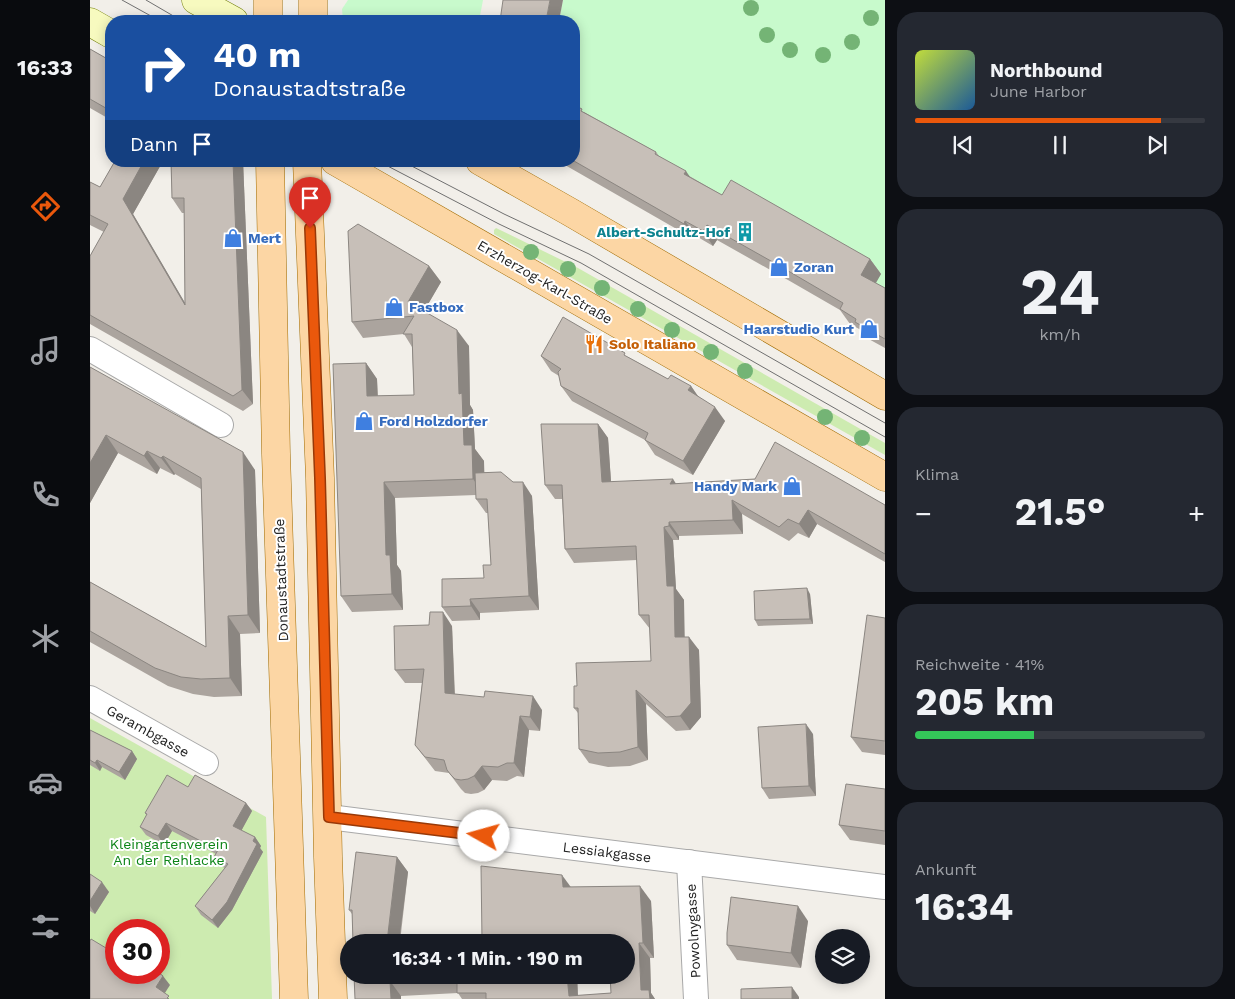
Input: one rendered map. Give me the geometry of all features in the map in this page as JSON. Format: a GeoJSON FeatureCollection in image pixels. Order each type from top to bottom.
{"type":"FeatureCollection","features":[{"type":"Feature","properties":{"kind":"main road"},"geometry":{"type":"LineString","coordinates":[[196,0],[223,15]]}},
{"type":"Feature","properties":{"kind":"main road"},"geometry":{"type":"LineString","coordinates":[[268,0],[268,15]]}},
{"type":"Feature","properties":{"kind":"main road"},"geometry":{"type":"LineString","coordinates":[[313,0],[313,15]]}},
{"type":"Feature","properties":{"kind":"main road"},"geometry":{"type":"LineString","coordinates":[[90,22],[105,31]]}},
{"type":"Feature","properties":{"kind":"main road","name":"Donaustadtstraße"},"geometry":{"type":"LineString","coordinates":[[270,167],[276,454],[290,826],[294,999]]}},
{"type":"Feature","properties":{"kind":"main road"},"geometry":{"type":"LineString","coordinates":[[307,167],[320,478],[333,999]]}},
{"type":"Feature","properties":{"kind":"main road","name":"Erzherzog-Karl-Straße"},"geometry":{"type":"LineString","coordinates":[[345,167],[885,477]]}},
{"type":"Feature","properties":{"kind":"main road"},"geometry":{"type":"LineString","coordinates":[[491,167],[885,396]]}},
{"type":"Feature","properties":{"kind":"street"},"geometry":{"type":"LineString","coordinates":[[90,349],[221,425]]}},
{"type":"Feature","properties":{"kind":"street","name":"Gerambgasse"},"geometry":{"type":"LineString","coordinates":[[90,698],[206,763]]}},
{"type":"Feature","properties":{"kind":"street","name":"Lessiakgasse"},"geometry":{"type":"LineString","coordinates":[[329,817],[885,887]]}},
{"type":"Feature","properties":{"kind":"street","name":"Powolnygasse"},"geometry":{"type":"LineString","coordinates":[[689,862],[696,999]]}},
{"type":"Feature","properties":{"kind":"green space"},"geometry":{"type":"Polygon","coordinates":[[[348,0],[483,0],[480,15],[342,15],[342,9],[348,0]]]}},
{"type":"Feature","properties":{"kind":"green space"},"geometry":{"type":"Polygon","coordinates":[[[563,0],[885,0],[885,297],[732,210],[580,117],[580,15],[560,15],[563,0]]]}},
{"type":"Feature","properties":{"kind":"green space"},"geometry":{"type":"Polygon","coordinates":[[[496,228],[578,268],[885,443],[885,455],[494,234],[496,228]]]}},
{"type":"Feature","properties":{"kind":"green space","name":"Kleingartenverein An der Rehlacke"},"geometry":{"type":"Polygon","coordinates":[[[90,718],[266,817],[272,999],[90,999],[90,718]]]}},
{"type":"Feature","properties":{"kind":"building"},"geometry":{"type":"Polygon","coordinates":[[[503,0],[550,0],[547,15],[501,15],[503,0]]]}},
{"type":"Feature","properties":{"kind":"building"},"geometry":{"type":"Polygon","coordinates":[[[90,49],[105,58],[105,108],[90,99],[90,49]]]}},
{"type":"Feature","properties":{"kind":"building","name":"Albert-Schultz-Hof"},"geometry":{"type":"Polygon","coordinates":[[[580,108],[582,109],[581,111],[656,152],[655,154],[686,171],[684,174],[722,195],[731,180],[870,259],[861,275],[885,288],[885,339],[855,322],[856,319],[840,309],[843,303],[778,265],[707,225],[703,231],[685,221],[684,224],[580,164],[580,108]]]}},
{"type":"Feature","properties":{"kind":"building"},"geometry":{"type":"Polygon","coordinates":[[[112,167],[141,167],[123,199],[185,305],[184,198],[172,198],[171,167],[233,167],[242,390],[233,396],[90,315],[90,256],[108,224],[90,215],[90,182],[100,187],[112,167]]]}},
{"type":"Feature","properties":{"kind":"building"},"geometry":{"type":"Polygon","coordinates":[[[358,224],[429,266],[408,302],[457,330],[459,394],[462,393],[464,445],[472,445],[473,479],[384,482],[386,555],[390,555],[392,594],[341,596],[333,364],[366,363],[367,396],[414,395],[412,334],[403,334],[414,316],[352,322],[348,231],[358,224]]]}},
{"type":"Feature","properties":{"kind":"building"},"geometry":{"type":"Polygon","coordinates":[[[563,317],[625,353],[624,355],[668,379],[671,375],[691,386],[688,390],[715,407],[683,461],[645,440],[648,433],[561,386],[558,372],[561,369],[541,356],[563,317]]]}},
{"type":"Feature","properties":{"kind":"building"},"geometry":{"type":"Polygon","coordinates":[[[90,367],[243,452],[248,615],[228,616],[230,678],[201,679],[181,677],[155,668],[90,631],[90,582],[206,647],[201,478],[163,456],[161,458],[147,451],[144,456],[106,435],[90,463],[90,367]]]}},
{"type":"Feature","properties":{"kind":"building"},"geometry":{"type":"Polygon","coordinates":[[[541,424],[598,424],[602,482],[673,479],[670,484],[755,479],[775,442],[885,505],[885,554],[808,510],[799,524],[788,519],[779,527],[732,500],[733,520],[669,522],[669,526],[664,527],[667,586],[674,586],[675,637],[689,637],[691,703],[680,716],[666,717],[636,690],[638,747],[620,752],[598,753],[579,749],[578,708],[574,708],[574,686],[577,686],[576,663],[651,661],[649,615],[639,615],[636,546],[565,549],[562,485],[545,485],[541,424]]]}},
{"type":"Feature","properties":{"kind":"building"},"geometry":{"type":"Polygon","coordinates":[[[501,472],[513,482],[523,482],[529,596],[470,599],[471,606],[442,607],[442,579],[484,578],[483,565],[491,565],[487,499],[476,499],[475,473],[501,472]]]}},
{"type":"Feature","properties":{"kind":"building"},"geometry":{"type":"Polygon","coordinates":[[[807,588],[810,619],[755,620],[754,591],[807,588]]]}},
{"type":"Feature","properties":{"kind":"building"},"geometry":{"type":"Polygon","coordinates":[[[430,612],[443,612],[445,693],[484,697],[485,691],[533,696],[530,717],[520,716],[514,763],[507,763],[498,767],[482,766],[474,776],[468,779],[455,779],[447,770],[444,760],[425,757],[415,745],[424,669],[395,670],[394,626],[429,625],[430,612]]]}},
{"type":"Feature","properties":{"kind":"building"},"geometry":{"type":"Polygon","coordinates":[[[867,615],[885,618],[885,741],[851,737],[867,615]]]}},
{"type":"Feature","properties":{"kind":"building"},"geometry":{"type":"Polygon","coordinates":[[[806,724],[809,786],[762,788],[758,727],[806,724]]]}},
{"type":"Feature","properties":{"kind":"building"},"geometry":{"type":"Polygon","coordinates":[[[90,730],[132,751],[119,772],[97,760],[95,763],[90,760],[90,730]]]}},
{"type":"Feature","properties":{"kind":"building"},"geometry":{"type":"Polygon","coordinates":[[[167,775],[188,787],[195,775],[246,803],[233,826],[255,837],[253,841],[257,844],[227,902],[212,920],[195,906],[228,864],[214,857],[218,850],[166,823],[158,836],[140,827],[147,814],[145,813],[167,775]]]}},
{"type":"Feature","properties":{"kind":"building"},"geometry":{"type":"Polygon","coordinates":[[[846,784],[885,789],[885,831],[839,825],[846,784]]]}},
{"type":"Feature","properties":{"kind":"building"},"geometry":{"type":"Polygon","coordinates":[[[356,852],[397,857],[388,934],[353,934],[352,910],[349,910],[356,852]]]}},
{"type":"Feature","properties":{"kind":"building"},"geometry":{"type":"Polygon","coordinates":[[[481,866],[562,875],[563,887],[640,886],[643,943],[639,943],[641,990],[649,990],[650,999],[486,999],[486,993],[457,993],[457,984],[568,984],[569,996],[611,993],[610,984],[635,984],[635,934],[482,934],[481,866]]]}},
{"type":"Feature","properties":{"kind":"building"},"geometry":{"type":"Polygon","coordinates":[[[90,874],[102,882],[90,901],[90,874]]]}},
{"type":"Feature","properties":{"kind":"building"},"geometry":{"type":"Polygon","coordinates":[[[731,897],[798,906],[791,953],[727,945],[731,897]]]}},
{"type":"Feature","properties":{"kind":"building"},"geometry":{"type":"Polygon","coordinates":[[[91,939],[105,947],[105,984],[158,984],[156,987],[169,996],[167,998],[169,999],[90,999],[91,939]]]}},
{"type":"Feature","properties":{"kind":"building"},"geometry":{"type":"Polygon","coordinates":[[[354,984],[390,984],[391,999],[355,999],[354,984]]]}},
{"type":"Feature","properties":{"kind":"building"},"geometry":{"type":"Polygon","coordinates":[[[792,987],[792,999],[741,999],[741,989],[792,987]]]}},
{"type":"Feature","properties":{"kind":"tram line"},"geometry":{"type":"LineString","coordinates":[[122,0],[149,15]]}},
{"type":"Feature","properties":{"kind":"tram line"},"geometry":{"type":"LineString","coordinates":[[146,0],[172,15]]}},
{"type":"Feature","properties":{"kind":"tram line"},"geometry":{"type":"LineString","coordinates":[[390,167],[499,224],[581,263],[885,437]]}},
{"type":"Feature","properties":{"kind":"tram line"},"geometry":{"type":"LineString","coordinates":[[414,167],[504,214],[589,254],[885,423]]}},
{"type":"Feature","properties":{"kind":"place","name":"Albert-Schultz-Hof"},"geometry":{"type":"Point","coordinates":[745,232]}},
{"type":"Feature","properties":{"kind":"place","name":"Mert"},"geometry":{"type":"Point","coordinates":[233,238]}},
{"type":"Feature","properties":{"kind":"place","name":"Zoran"},"geometry":{"type":"Point","coordinates":[779,267]}},
{"type":"Feature","properties":{"kind":"place","name":"Fastbox"},"geometry":{"type":"Point","coordinates":[394,307]}},
{"type":"Feature","properties":{"kind":"place","name":"Haarstudio Kurt"},"geometry":{"type":"Point","coordinates":[869,329]}},
{"type":"Feature","properties":{"kind":"place","name":"Solo Italiano"},"geometry":{"type":"Point","coordinates":[594,344]}},
{"type":"Feature","properties":{"kind":"place","name":"Ford Holzdorfer"},"geometry":{"type":"Point","coordinates":[364,421]}},
{"type":"Feature","properties":{"kind":"place","name":"Handy Mark"},"geometry":{"type":"Point","coordinates":[792,486]}},
{"type":"Feature","properties":{"kind":"route"},"geometry":{"type":"LineString","coordinates":[[310,228],[320,478],[329,817],[484,836]]}}]}
